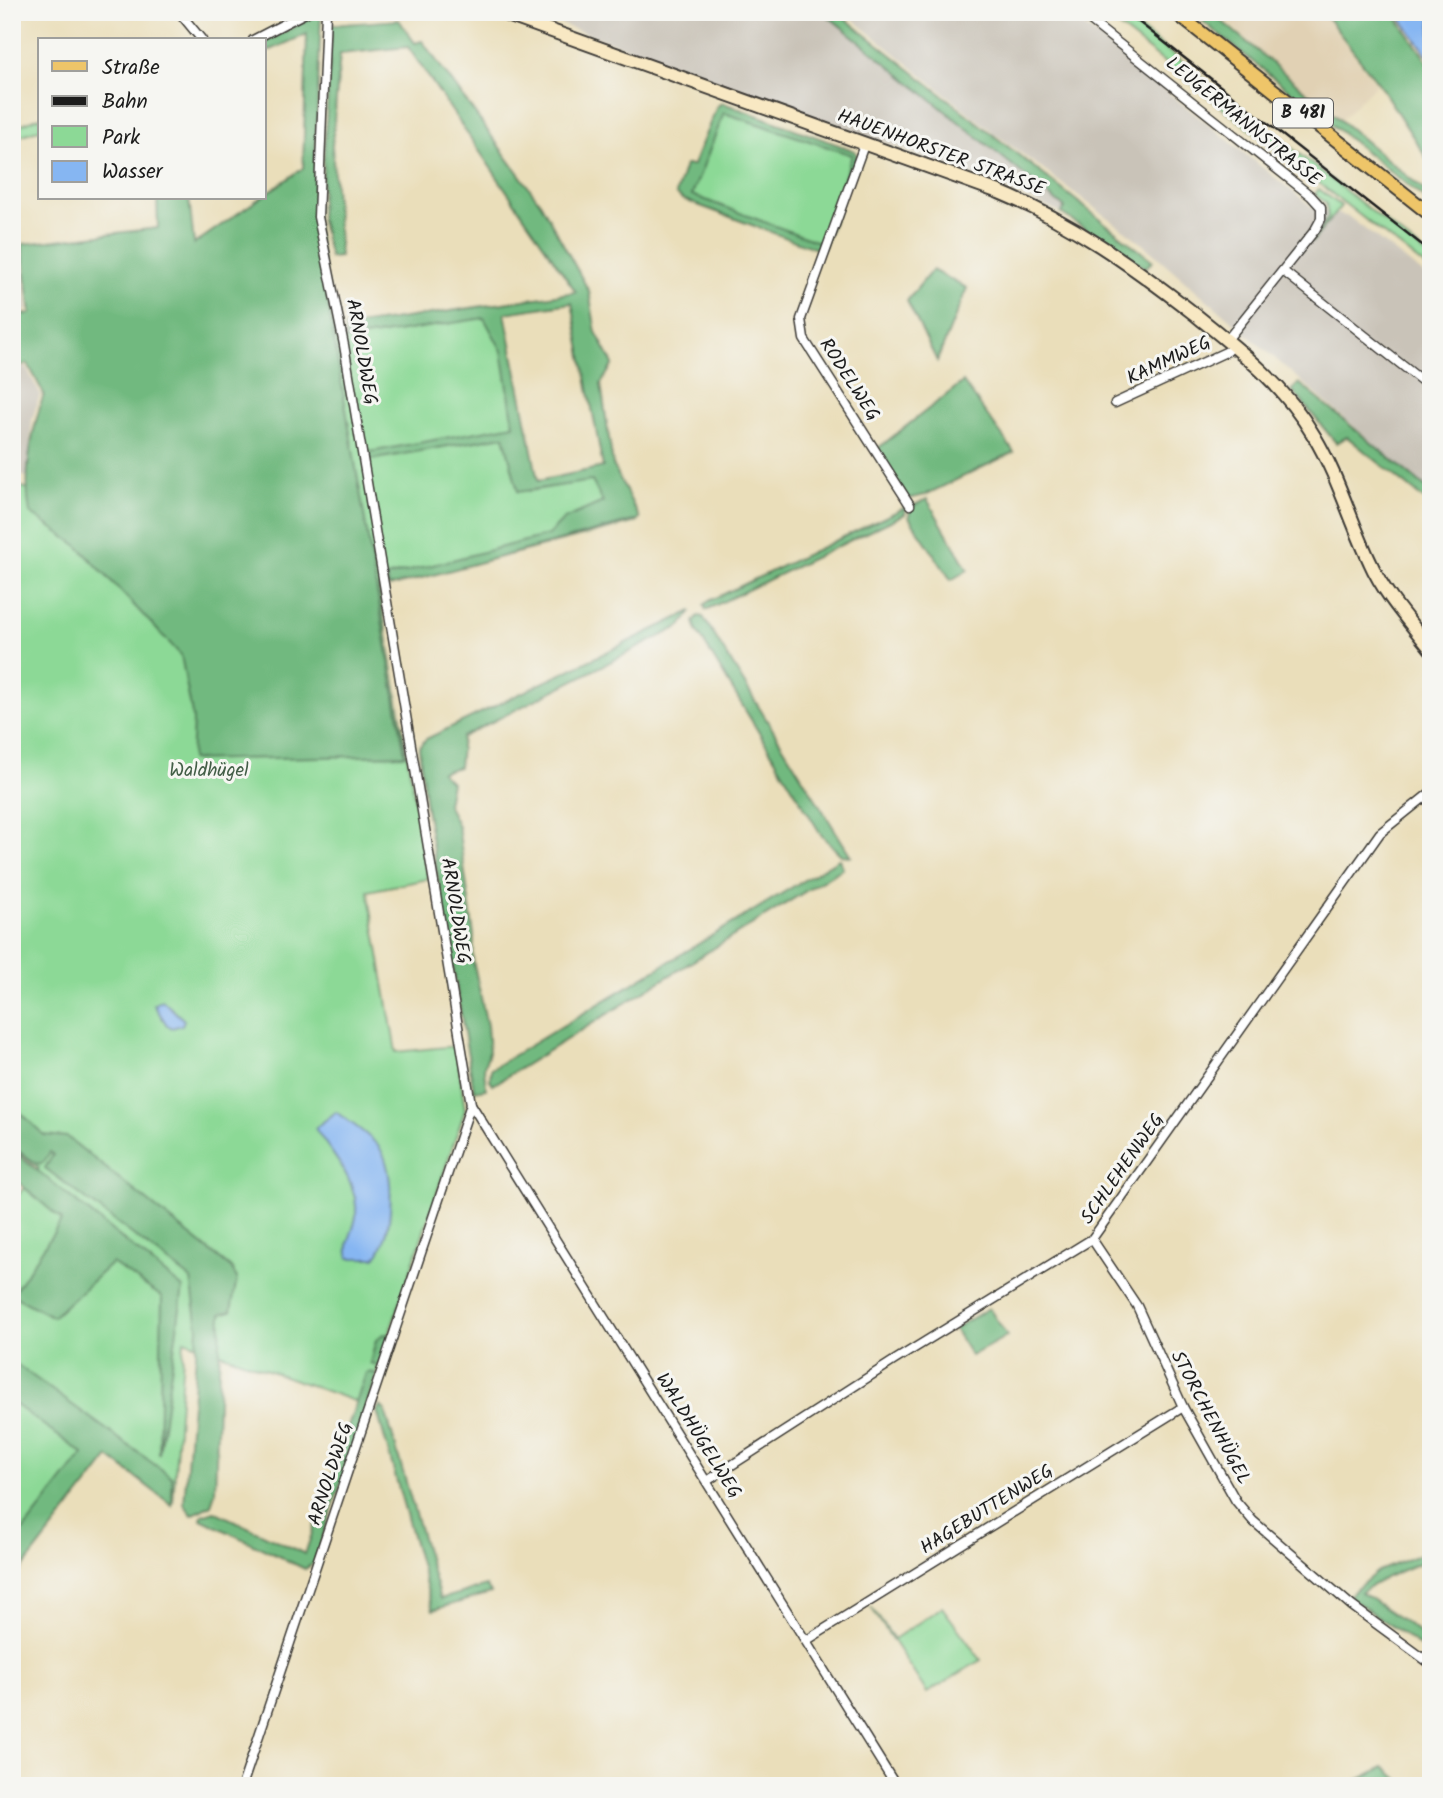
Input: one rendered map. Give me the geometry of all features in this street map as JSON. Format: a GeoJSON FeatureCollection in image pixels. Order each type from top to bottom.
{"type":"FeatureCollection","features":[{"type":"Feature","properties":{"kind":"main road","name":"B 481"},"geometry":{"type":"LineString","coordinates":[[1175,12],[1431,215]]}},
{"type":"Feature","properties":{"kind":"street"},"geometry":{"type":"LineString","coordinates":[[179,12],[200,38]]}},
{"type":"Feature","properties":{"kind":"street"},"geometry":{"type":"LineString","coordinates":[[257,38],[307,12]]}},
{"type":"Feature","properties":{"kind":"street","name":"ARNOLDWEG"},"geometry":{"type":"LineString","coordinates":[[242,1786],[471,1104],[356,413],[318,217],[326,12]]}},
{"type":"Feature","properties":{"kind":"street","name":"HAUENHORSTER STRASSE"},"geometry":{"type":"LineString","coordinates":[[499,12],[622,54],[864,145],[999,191],[1071,225],[1130,264],[1230,343],[1288,398],[1314,435],[1335,475],[1370,564],[1396,606],[1431,649]]}},
{"type":"Feature","properties":{"kind":"street","name":"LEUGERMANNSTRASSE"},"geometry":{"type":"LineString","coordinates":[[1080,12],[1318,203],[1322,213],[1319,224],[1230,343]]}},
{"type":"Feature","properties":{"kind":"street","name":"RODELWEG"},"geometry":{"type":"LineString","coordinates":[[864,145],[801,319],[804,339],[910,505]]}},
{"type":"Feature","properties":{"kind":"street"},"geometry":{"type":"LineString","coordinates":[[1283,271],[1431,388]]}},
{"type":"Feature","properties":{"kind":"street","name":"KAMMWEG"},"geometry":{"type":"LineString","coordinates":[[1115,403],[1228,351],[1230,343]]}},
{"type":"Feature","properties":{"kind":"street","name":"SCHLEHENWEG"},"geometry":{"type":"LineString","coordinates":[[707,1482],[895,1360],[1093,1239],[1380,833],[1431,792]]}},
{"type":"Feature","properties":{"kind":"street","name":"WALDHÜGELWEG"},"geometry":{"type":"LineString","coordinates":[[471,1104],[896,1786]]}},
{"type":"Feature","properties":{"kind":"street","name":"STORCHENHÜGEL"},"geometry":{"type":"LineString","coordinates":[[1093,1239],[1137,1306],[1183,1407],[1212,1462],[1253,1521],[1352,1606],[1431,1664]]}},
{"type":"Feature","properties":{"kind":"street","name":"HAGEBUTTENWEG"},"geometry":{"type":"LineString","coordinates":[[807,1640],[1183,1407]]}},
{"type":"Feature","properties":{"kind":"shaded area"},"geometry":{"type":"Polygon","coordinates":[[[528,12],[822,12],[1065,208],[1061,213],[972,175],[528,12]]]}},
{"type":"Feature","properties":{"kind":"shaded area"},"geometry":{"type":"Polygon","coordinates":[[[844,12],[1067,12],[1312,207],[1349,217],[1431,280],[1431,493],[1139,241],[994,133],[844,12]]]}},
{"type":"Feature","properties":{"kind":"shaded area"},"geometry":{"type":"Polygon","coordinates":[[[1216,12],[1321,12],[1376,84],[1340,121],[1216,12]]]}},
{"type":"Feature","properties":{"kind":"shaded area"},"geometry":{"type":"Polygon","coordinates":[[[12,180],[28,310],[12,313],[12,180]]]}},
{"type":"Feature","properties":{"kind":"shaded area"},"geometry":{"type":"Polygon","coordinates":[[[26,367],[40,394],[32,420],[27,477],[12,473],[12,370],[26,367]]]}},
{"type":"Feature","properties":{"kind":"green space"},"geometry":{"type":"Polygon","coordinates":[[[823,12],[837,12],[1153,261],[1145,268],[1061,213],[1065,208],[823,12]]]}},
{"type":"Feature","properties":{"kind":"green space"},"geometry":{"type":"Polygon","coordinates":[[[1100,12],[1119,12],[1431,258],[1431,271],[1100,12]]]}},
{"type":"Feature","properties":{"kind":"green space"},"geometry":{"type":"Polygon","coordinates":[[[1191,12],[1211,12],[1431,196],[1431,204],[1191,12]]]}},
{"type":"Feature","properties":{"kind":"green space"},"geometry":{"type":"Polygon","coordinates":[[[1323,12],[1393,12],[1431,67],[1431,165],[1379,84],[1323,12]]]}},
{"type":"Feature","properties":{"kind":"green space"},"geometry":{"type":"Polygon","coordinates":[[[321,13],[313,216],[405,755],[191,760],[193,720],[181,655],[78,546],[30,513],[30,453],[44,394],[28,364],[12,367],[12,317],[31,313],[22,244],[158,228],[157,200],[189,200],[194,244],[257,200],[266,200],[266,194],[303,168],[307,34],[266,52],[266,41],[321,13]]]}},
{"type":"Feature","properties":{"kind":"green space"},"geometry":{"type":"Polygon","coordinates":[[[399,20],[415,43],[422,41],[541,204],[589,291],[596,332],[613,364],[601,384],[613,465],[640,519],[389,587],[386,577],[548,535],[564,519],[603,502],[592,481],[518,492],[504,436],[365,461],[364,453],[514,425],[502,351],[484,318],[346,340],[345,327],[576,292],[408,47],[340,54],[332,146],[340,257],[330,258],[320,217],[332,25],[399,20]],[[572,303],[505,313],[538,481],[603,467],[572,303]]]}},
{"type":"Feature","properties":{"kind":"green space"},"geometry":{"type":"Polygon","coordinates":[[[723,103],[855,151],[857,156],[848,181],[842,184],[852,155],[724,113],[692,195],[821,243],[838,195],[840,203],[824,247],[819,250],[682,199],[676,194],[685,165],[693,165],[717,106],[723,103]]]}},
{"type":"Feature","properties":{"kind":"green space"},"geometry":{"type":"Polygon","coordinates":[[[720,104],[855,153],[820,249],[684,200],[720,104]]]}},
{"type":"Feature","properties":{"kind":"green space"},"geometry":{"type":"Polygon","coordinates":[[[38,118],[38,130],[12,139],[12,128],[38,118]]]}},
{"type":"Feature","properties":{"kind":"green space","name":"Waldhügel"},"geometry":{"type":"Polygon","coordinates":[[[317,168],[316,221],[337,340],[500,315],[529,491],[614,476],[637,522],[379,588],[428,879],[368,891],[396,1052],[456,1046],[465,1110],[365,1405],[184,1340],[173,1503],[99,1445],[12,1556],[12,1407],[27,1387],[12,1376],[12,1203],[39,1168],[12,1148],[12,485],[40,491],[126,335],[291,197],[317,168]]]}},
{"type":"Feature","properties":{"kind":"green space"},"geometry":{"type":"Polygon","coordinates":[[[1319,189],[1341,206],[1312,242],[1328,217],[1326,203],[1315,194],[1319,189]]]}},
{"type":"Feature","properties":{"kind":"green space"},"geometry":{"type":"Polygon","coordinates":[[[932,270],[967,288],[937,361],[907,301],[932,270]]]}},
{"type":"Feature","properties":{"kind":"green space"},"geometry":{"type":"Polygon","coordinates":[[[963,382],[1014,452],[925,495],[908,499],[877,449],[963,382]]]}},
{"type":"Feature","properties":{"kind":"green space"},"geometry":{"type":"Polygon","coordinates":[[[1299,383],[1431,492],[1431,505],[1347,437],[1336,443],[1292,390],[1299,383]]]}},
{"type":"Feature","properties":{"kind":"green space"},"geometry":{"type":"Polygon","coordinates":[[[927,499],[968,570],[951,580],[909,517],[910,507],[927,499]]]}},
{"type":"Feature","properties":{"kind":"green space"},"geometry":{"type":"Polygon","coordinates":[[[906,507],[905,514],[706,610],[704,605],[709,601],[906,507]]]}},
{"type":"Feature","properties":{"kind":"green space"},"geometry":{"type":"Polygon","coordinates":[[[692,611],[681,626],[462,737],[459,767],[441,772],[451,782],[447,804],[458,826],[474,935],[473,960],[487,1026],[489,1052],[484,1067],[486,1089],[474,1091],[426,807],[419,747],[426,739],[692,611]]]}},
{"type":"Feature","properties":{"kind":"green space"},"geometry":{"type":"Polygon","coordinates":[[[698,616],[703,617],[851,856],[841,855],[822,836],[697,631],[694,622],[698,616]]]}},
{"type":"Feature","properties":{"kind":"green space"},"geometry":{"type":"Polygon","coordinates":[[[839,859],[843,868],[493,1085],[490,1080],[491,1069],[839,859]]]}},
{"type":"Feature","properties":{"kind":"green space"},"geometry":{"type":"Polygon","coordinates":[[[12,1082],[18,1090],[16,1108],[44,1135],[67,1137],[231,1268],[237,1278],[231,1311],[221,1314],[215,1492],[211,1505],[192,1515],[184,1504],[198,1328],[191,1279],[45,1168],[53,1155],[50,1152],[44,1162],[38,1164],[12,1147],[12,1082]]]}},
{"type":"Feature","properties":{"kind":"green space"},"geometry":{"type":"Polygon","coordinates":[[[12,1150],[183,1288],[159,1454],[162,1297],[112,1263],[53,1317],[12,1295],[62,1220],[12,1177],[12,1150]]]}},
{"type":"Feature","properties":{"kind":"green space"},"geometry":{"type":"Polygon","coordinates":[[[989,1308],[1007,1336],[971,1356],[954,1329],[989,1308]]]}},
{"type":"Feature","properties":{"kind":"green space"},"geometry":{"type":"Polygon","coordinates":[[[383,1334],[391,1335],[380,1366],[370,1363],[376,1340],[383,1334]]]}},
{"type":"Feature","properties":{"kind":"green space"},"geometry":{"type":"Polygon","coordinates":[[[12,1361],[172,1477],[172,1505],[109,1457],[12,1582],[12,1545],[83,1454],[12,1402],[12,1361]]]}},
{"type":"Feature","properties":{"kind":"green space"},"geometry":{"type":"Polygon","coordinates":[[[366,1373],[377,1375],[314,1563],[305,1569],[201,1519],[202,1515],[214,1511],[305,1554],[366,1373]]]}},
{"type":"Feature","properties":{"kind":"green space"},"geometry":{"type":"Polygon","coordinates":[[[380,1406],[385,1410],[440,1599],[486,1586],[491,1593],[433,1610],[377,1411],[380,1406]]]}},
{"type":"Feature","properties":{"kind":"green space"},"geometry":{"type":"Polygon","coordinates":[[[1431,1550],[1431,1558],[1387,1577],[1361,1592],[1431,1640],[1431,1654],[1348,1596],[1378,1571],[1431,1550]]]}},
{"type":"Feature","properties":{"kind":"green space"},"geometry":{"type":"Polygon","coordinates":[[[871,1607],[894,1639],[942,1607],[981,1660],[927,1693],[871,1607]]]}},
{"type":"Feature","properties":{"kind":"green space"},"geometry":{"type":"Polygon","coordinates":[[[1384,1767],[1407,1786],[1346,1786],[1384,1767]]]}},
{"type":"Feature","properties":{"kind":"water"},"geometry":{"type":"Polygon","coordinates":[[[1396,12],[1431,12],[1431,60],[1396,12]]]}},
{"type":"Feature","properties":{"kind":"water"},"geometry":{"type":"Polygon","coordinates":[[[162,1000],[184,1020],[182,1025],[172,1028],[167,1025],[154,1005],[162,1000]]]}},
{"type":"Feature","properties":{"kind":"water"},"geometry":{"type":"Polygon","coordinates":[[[336,1112],[375,1142],[388,1171],[389,1219],[386,1235],[375,1258],[349,1258],[348,1242],[356,1216],[353,1191],[343,1169],[315,1128],[336,1112]]]}},
{"type":"Feature","properties":{"kind":"railway"},"geometry":{"type":"LineString","coordinates":[[1126,12],[1431,252]]}}]}
